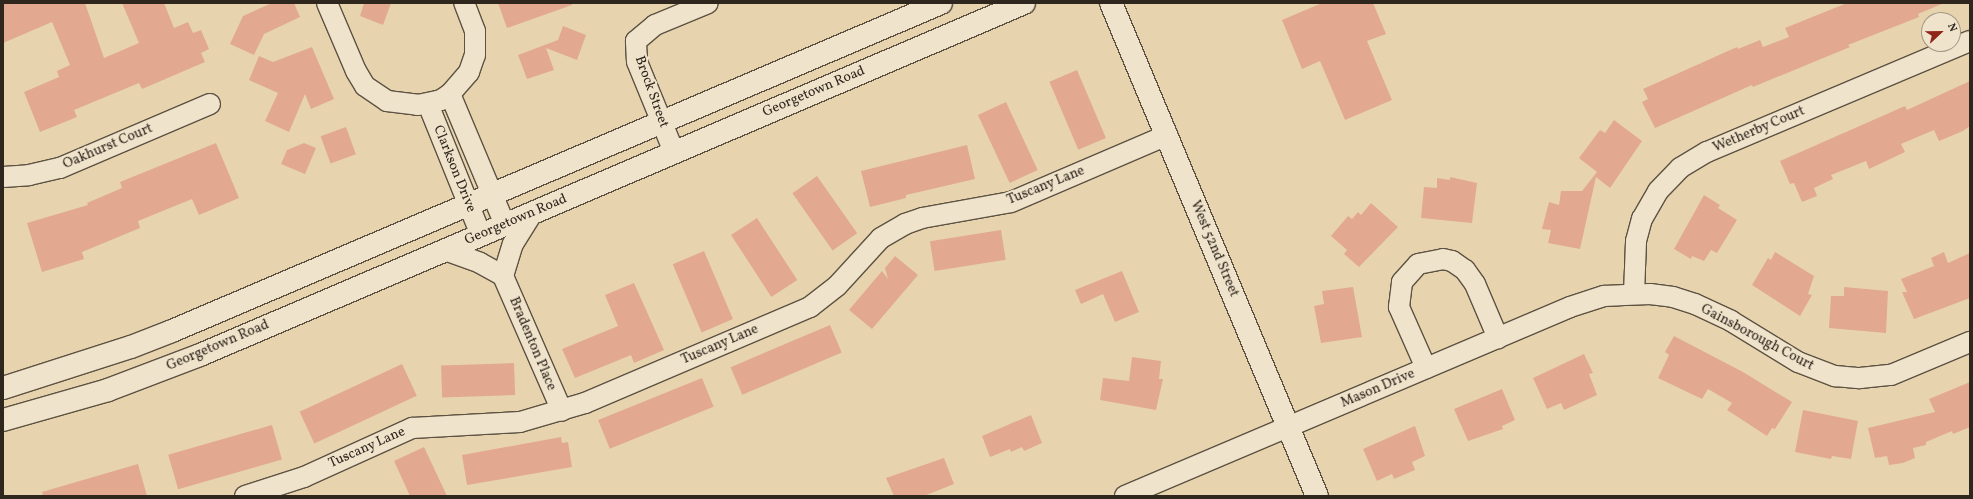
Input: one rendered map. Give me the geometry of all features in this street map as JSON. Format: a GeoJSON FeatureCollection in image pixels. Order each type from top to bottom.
{"type":"FeatureCollection","features":[{"type":"Feature","properties":{"kind":"main road"},"geometry":{"type":"LineString","coordinates":[[3,388],[132,347],[941,3]]}},
{"type":"Feature","properties":{"kind":"main road","name":"Georgetown Road"},"geometry":{"type":"LineString","coordinates":[[3,420],[108,390],[200,355],[1024,3]]}},
{"type":"Feature","properties":{"kind":"main road","name":"West 52nd Street"},"geometry":{"type":"LineString","coordinates":[[1112,3],[1317,496]]}},
{"type":"Feature","properties":{"kind":"street"},"geometry":{"type":"LineString","coordinates":[[327,3],[356,71],[365,86],[387,100],[407,105],[440,99],[467,77],[475,55],[475,31],[464,3]]}},
{"type":"Feature","properties":{"kind":"street","name":"Brock Street"},"geometry":{"type":"LineString","coordinates":[[674,152],[637,62],[636,41],[655,25],[708,3]]}},
{"type":"Feature","properties":{"kind":"street","name":"Wetherby Court"},"geometry":{"type":"LineString","coordinates":[[1634,294],[1636,241],[1642,219],[1658,191],[1680,168],[1707,152],[1970,41]]}},
{"type":"Feature","properties":{"kind":"street","name":"Clarkson Drive"},"geometry":{"type":"LineString","coordinates":[[440,99],[492,194],[505,225]]}},
{"type":"Feature","properties":{"kind":"street","name":"Clarkson Drive"},"geometry":{"type":"LineString","coordinates":[[440,99],[468,204],[481,235]]}},
{"type":"Feature","properties":{"kind":"street","name":"Oakhurst Court"},"geometry":{"type":"LineString","coordinates":[[3,177],[30,176],[66,166],[210,104]]}},
{"type":"Feature","properties":{"kind":"street","name":"Tuscany Lane"},"geometry":{"type":"LineString","coordinates":[[245,496],[295,481],[412,428],[520,422],[562,411],[810,307],[837,286],[881,238],[905,224],[930,217],[1011,202],[1167,135]]}},
{"type":"Feature","properties":{"kind":"street"},"geometry":{"type":"LineString","coordinates":[[445,250],[480,263],[503,276],[513,244],[532,214]]}},
{"type":"Feature","properties":{"kind":"street"},"geometry":{"type":"LineString","coordinates":[[1426,368],[1399,307],[1402,282],[1418,264],[1443,259],[1452,261],[1465,270],[1475,284],[1498,338]]}},
{"type":"Feature","properties":{"kind":"street","name":"Bradenton Place"},"geometry":{"type":"LineString","coordinates":[[503,276],[562,411]]}},
{"type":"Feature","properties":{"kind":"street","name":"Mason Drive"},"geometry":{"type":"LineString","coordinates":[[1125,496],[1583,302],[1604,296],[1634,294]]}},
{"type":"Feature","properties":{"kind":"street","name":"Gainsborough Court"},"geometry":{"type":"LineString","coordinates":[[1634,294],[1673,297],[1710,310],[1798,362],[1835,376],[1860,378],[1891,375],[1970,342]]}},
{"type":"Feature","properties":{"kind":"building"},"geometry":{"type":"Polygon","coordinates":[[[3,3],[85,3],[104,58],[139,43],[122,3],[164,3],[174,28],[188,22],[193,33],[201,30],[209,49],[201,53],[205,62],[142,89],[139,83],[74,110],[77,117],[40,132],[24,92],[59,77],[57,71],[70,65],[52,22],[3,43],[3,3]]]}},
{"type":"Feature","properties":{"kind":"building"},"geometry":{"type":"Polygon","coordinates":[[[272,3],[294,3],[300,17],[264,34],[254,55],[230,44],[243,16],[272,3]]]}},
{"type":"Feature","properties":{"kind":"building"},"geometry":{"type":"Polygon","coordinates":[[[364,3],[391,3],[383,25],[360,16],[364,3]]]}},
{"type":"Feature","properties":{"kind":"building"},"geometry":{"type":"Polygon","coordinates":[[[498,3],[572,3],[572,5],[507,28],[498,3]]]}},
{"type":"Feature","properties":{"kind":"building"},"geometry":{"type":"Polygon","coordinates":[[[1322,3],[1373,3],[1386,34],[1367,41],[1392,100],[1345,120],[1320,61],[1302,69],[1282,20],[1322,3]]]}},
{"type":"Feature","properties":{"kind":"building"},"geometry":{"type":"Polygon","coordinates":[[[1847,3],[1944,3],[1921,12],[1918,14],[1919,17],[1848,45],[1850,47],[1753,87],[1752,85],[1655,128],[1642,102],[1648,99],[1643,89],[1737,47],[1738,49],[1760,40],[1763,47],[1789,37],[1785,28],[1847,3]]]}},
{"type":"Feature","properties":{"kind":"building"},"geometry":{"type":"Polygon","coordinates":[[[563,26],[586,35],[577,60],[546,48],[554,70],[527,79],[518,55],[558,40],[563,26]]]}},
{"type":"Feature","properties":{"kind":"building"},"geometry":{"type":"Polygon","coordinates":[[[312,47],[334,99],[311,109],[305,94],[289,132],[265,121],[278,93],[249,80],[259,56],[273,62],[312,47]]]}},
{"type":"Feature","properties":{"kind":"building"},"geometry":{"type":"Polygon","coordinates":[[[1077,70],[1106,138],[1078,150],[1049,82],[1077,70]]]}},
{"type":"Feature","properties":{"kind":"building"},"geometry":{"type":"Polygon","coordinates":[[[1970,81],[1970,126],[1963,131],[1939,141],[1934,130],[1901,144],[1905,152],[1869,169],[1866,161],[1831,175],[1833,179],[1814,188],[1817,196],[1802,202],[1794,183],[1790,184],[1780,161],[1905,106],[1907,110],[1970,81]]]}},
{"type":"Feature","properties":{"kind":"building"},"geometry":{"type":"Polygon","coordinates":[[[1006,102],[1038,170],[1010,183],[978,115],[1006,102]]]}},
{"type":"Feature","properties":{"kind":"building"},"geometry":{"type":"Polygon","coordinates":[[[1614,120],[1642,141],[1610,188],[1596,177],[1580,249],[1548,243],[1551,230],[1542,229],[1549,202],[1559,205],[1561,191],[1582,191],[1597,172],[1579,158],[1600,130],[1605,133],[1614,120]]]}},
{"type":"Feature","properties":{"kind":"building"},"geometry":{"type":"Polygon","coordinates":[[[346,127],[356,154],[331,163],[321,136],[346,127]]]}},
{"type":"Feature","properties":{"kind":"building"},"geometry":{"type":"Polygon","coordinates":[[[216,143],[239,198],[199,215],[192,199],[138,221],[140,228],[82,252],[84,259],[42,272],[27,223],[88,205],[87,203],[122,188],[120,182],[216,143]]]}},
{"type":"Feature","properties":{"kind":"building"},"geometry":{"type":"Polygon","coordinates":[[[304,143],[316,148],[305,174],[281,164],[287,150],[304,143]]]}},
{"type":"Feature","properties":{"kind":"building"},"geometry":{"type":"Polygon","coordinates":[[[967,145],[975,179],[906,195],[906,198],[870,207],[861,171],[967,145]]]}},
{"type":"Feature","properties":{"kind":"building"},"geometry":{"type":"Polygon","coordinates":[[[817,176],[857,233],[833,251],[792,193],[817,176]]]}},
{"type":"Feature","properties":{"kind":"building"},"geometry":{"type":"Polygon","coordinates":[[[1450,177],[1477,183],[1472,223],[1421,218],[1424,187],[1437,188],[1437,178],[1450,180],[1450,177]]]}},
{"type":"Feature","properties":{"kind":"building"},"geometry":{"type":"Polygon","coordinates":[[[1704,195],[1720,205],[1718,208],[1737,220],[1717,253],[1711,250],[1704,261],[1692,256],[1691,259],[1674,249],[1704,195]]]}},
{"type":"Feature","properties":{"kind":"building"},"geometry":{"type":"Polygon","coordinates":[[[1371,203],[1398,227],[1359,267],[1344,254],[1347,250],[1331,236],[1348,216],[1352,219],[1358,212],[1361,215],[1371,203]]]}},
{"type":"Feature","properties":{"kind":"building"},"geometry":{"type":"Polygon","coordinates":[[[757,218],[797,280],[771,297],[731,235],[757,218]]]}},
{"type":"Feature","properties":{"kind":"building"},"geometry":{"type":"Polygon","coordinates":[[[1001,230],[1006,260],[935,271],[930,241],[1001,230]]]}},
{"type":"Feature","properties":{"kind":"building"},"geometry":{"type":"Polygon","coordinates":[[[704,251],[733,319],[702,332],[673,264],[704,251]]]}},
{"type":"Feature","properties":{"kind":"building"},"geometry":{"type":"Polygon","coordinates":[[[1775,252],[1814,276],[1808,294],[1812,295],[1800,316],[1752,285],[1768,258],[1771,260],[1775,252]]]}},
{"type":"Feature","properties":{"kind":"building"},"geometry":{"type":"Polygon","coordinates":[[[1944,252],[1948,263],[1970,253],[1970,298],[1914,319],[1902,292],[1907,292],[1901,279],[1934,266],[1931,258],[1944,252]]]}},
{"type":"Feature","properties":{"kind":"building"},"geometry":{"type":"Polygon","coordinates":[[[895,256],[918,275],[872,329],[849,310],[882,271],[888,279],[885,268],[895,256]]]}},
{"type":"Feature","properties":{"kind":"building"},"geometry":{"type":"Polygon","coordinates":[[[1122,271],[1139,312],[1115,322],[1103,294],[1081,304],[1075,290],[1122,271]]]}},
{"type":"Feature","properties":{"kind":"building"},"geometry":{"type":"Polygon","coordinates":[[[634,283],[664,350],[634,363],[631,355],[575,378],[562,349],[618,326],[605,295],[634,283]]]}},
{"type":"Feature","properties":{"kind":"building"},"geometry":{"type":"Polygon","coordinates":[[[1353,287],[1362,337],[1321,343],[1314,306],[1324,304],[1322,291],[1353,287]]]}},
{"type":"Feature","properties":{"kind":"building"},"geometry":{"type":"Polygon","coordinates":[[[1844,287],[1888,291],[1886,333],[1829,328],[1831,296],[1844,296],[1844,287]]]}},
{"type":"Feature","properties":{"kind":"building"},"geometry":{"type":"Polygon","coordinates":[[[830,325],[842,353],[742,395],[731,367],[830,325]]]}},
{"type":"Feature","properties":{"kind":"building"},"geometry":{"type":"Polygon","coordinates":[[[1674,336],[1743,372],[1792,402],[1775,429],[1772,428],[1767,436],[1727,410],[1732,403],[1708,389],[1702,399],[1658,378],[1669,355],[1665,352],[1674,336]]]}},
{"type":"Feature","properties":{"kind":"building"},"geometry":{"type":"Polygon","coordinates":[[[1584,354],[1593,373],[1589,374],[1597,395],[1564,410],[1561,403],[1547,409],[1533,378],[1584,354]]]}},
{"type":"Feature","properties":{"kind":"building"},"geometry":{"type":"Polygon","coordinates":[[[1132,357],[1161,361],[1159,379],[1163,379],[1156,410],[1100,400],[1103,378],[1129,381],[1132,357]]]}},
{"type":"Feature","properties":{"kind":"building"},"geometry":{"type":"Polygon","coordinates":[[[514,363],[515,395],[442,398],[441,366],[514,363]]]}},
{"type":"Feature","properties":{"kind":"building"},"geometry":{"type":"Polygon","coordinates":[[[402,364],[417,396],[314,443],[300,412],[402,364]]]}},
{"type":"Feature","properties":{"kind":"building"},"geometry":{"type":"Polygon","coordinates":[[[702,378],[714,407],[610,449],[598,420],[702,378]]]}},
{"type":"Feature","properties":{"kind":"building"},"geometry":{"type":"Polygon","coordinates":[[[1970,382],[1970,427],[1953,434],[1952,431],[1926,442],[1926,445],[1913,448],[1915,458],[1903,463],[1889,465],[1887,456],[1875,458],[1868,428],[1935,412],[1929,399],[1970,382]]]}},
{"type":"Feature","properties":{"kind":"building"},"geometry":{"type":"Polygon","coordinates":[[[1502,389],[1515,420],[1502,426],[1503,429],[1468,441],[1454,409],[1502,389]]]}},
{"type":"Feature","properties":{"kind":"building"},"geometry":{"type":"Polygon","coordinates":[[[1803,410],[1858,421],[1851,459],[1832,456],[1831,459],[1795,452],[1803,410]]]}},
{"type":"Feature","properties":{"kind":"building"},"geometry":{"type":"Polygon","coordinates":[[[1031,415],[1042,443],[1024,451],[1022,447],[1011,452],[1010,449],[990,457],[982,436],[1031,415]]]}},
{"type":"Feature","properties":{"kind":"building"},"geometry":{"type":"Polygon","coordinates":[[[272,425],[282,460],[178,489],[168,455],[272,425]]]}},
{"type":"Feature","properties":{"kind":"building"},"geometry":{"type":"Polygon","coordinates":[[[1415,426],[1425,456],[1412,462],[1415,470],[1394,479],[1392,474],[1377,481],[1363,449],[1415,426]]]}},
{"type":"Feature","properties":{"kind":"building"},"geometry":{"type":"Polygon","coordinates":[[[561,437],[562,443],[568,442],[572,467],[467,485],[462,455],[561,437]]]}},
{"type":"Feature","properties":{"kind":"building"},"geometry":{"type":"Polygon","coordinates":[[[424,447],[447,496],[410,496],[394,461],[424,447]]]}},
{"type":"Feature","properties":{"kind":"building"},"geometry":{"type":"Polygon","coordinates":[[[944,458],[954,484],[924,496],[894,496],[886,478],[944,458]]]}},
{"type":"Feature","properties":{"kind":"building"},"geometry":{"type":"Polygon","coordinates":[[[138,464],[147,496],[43,496],[42,492],[138,464]]]}}]}
